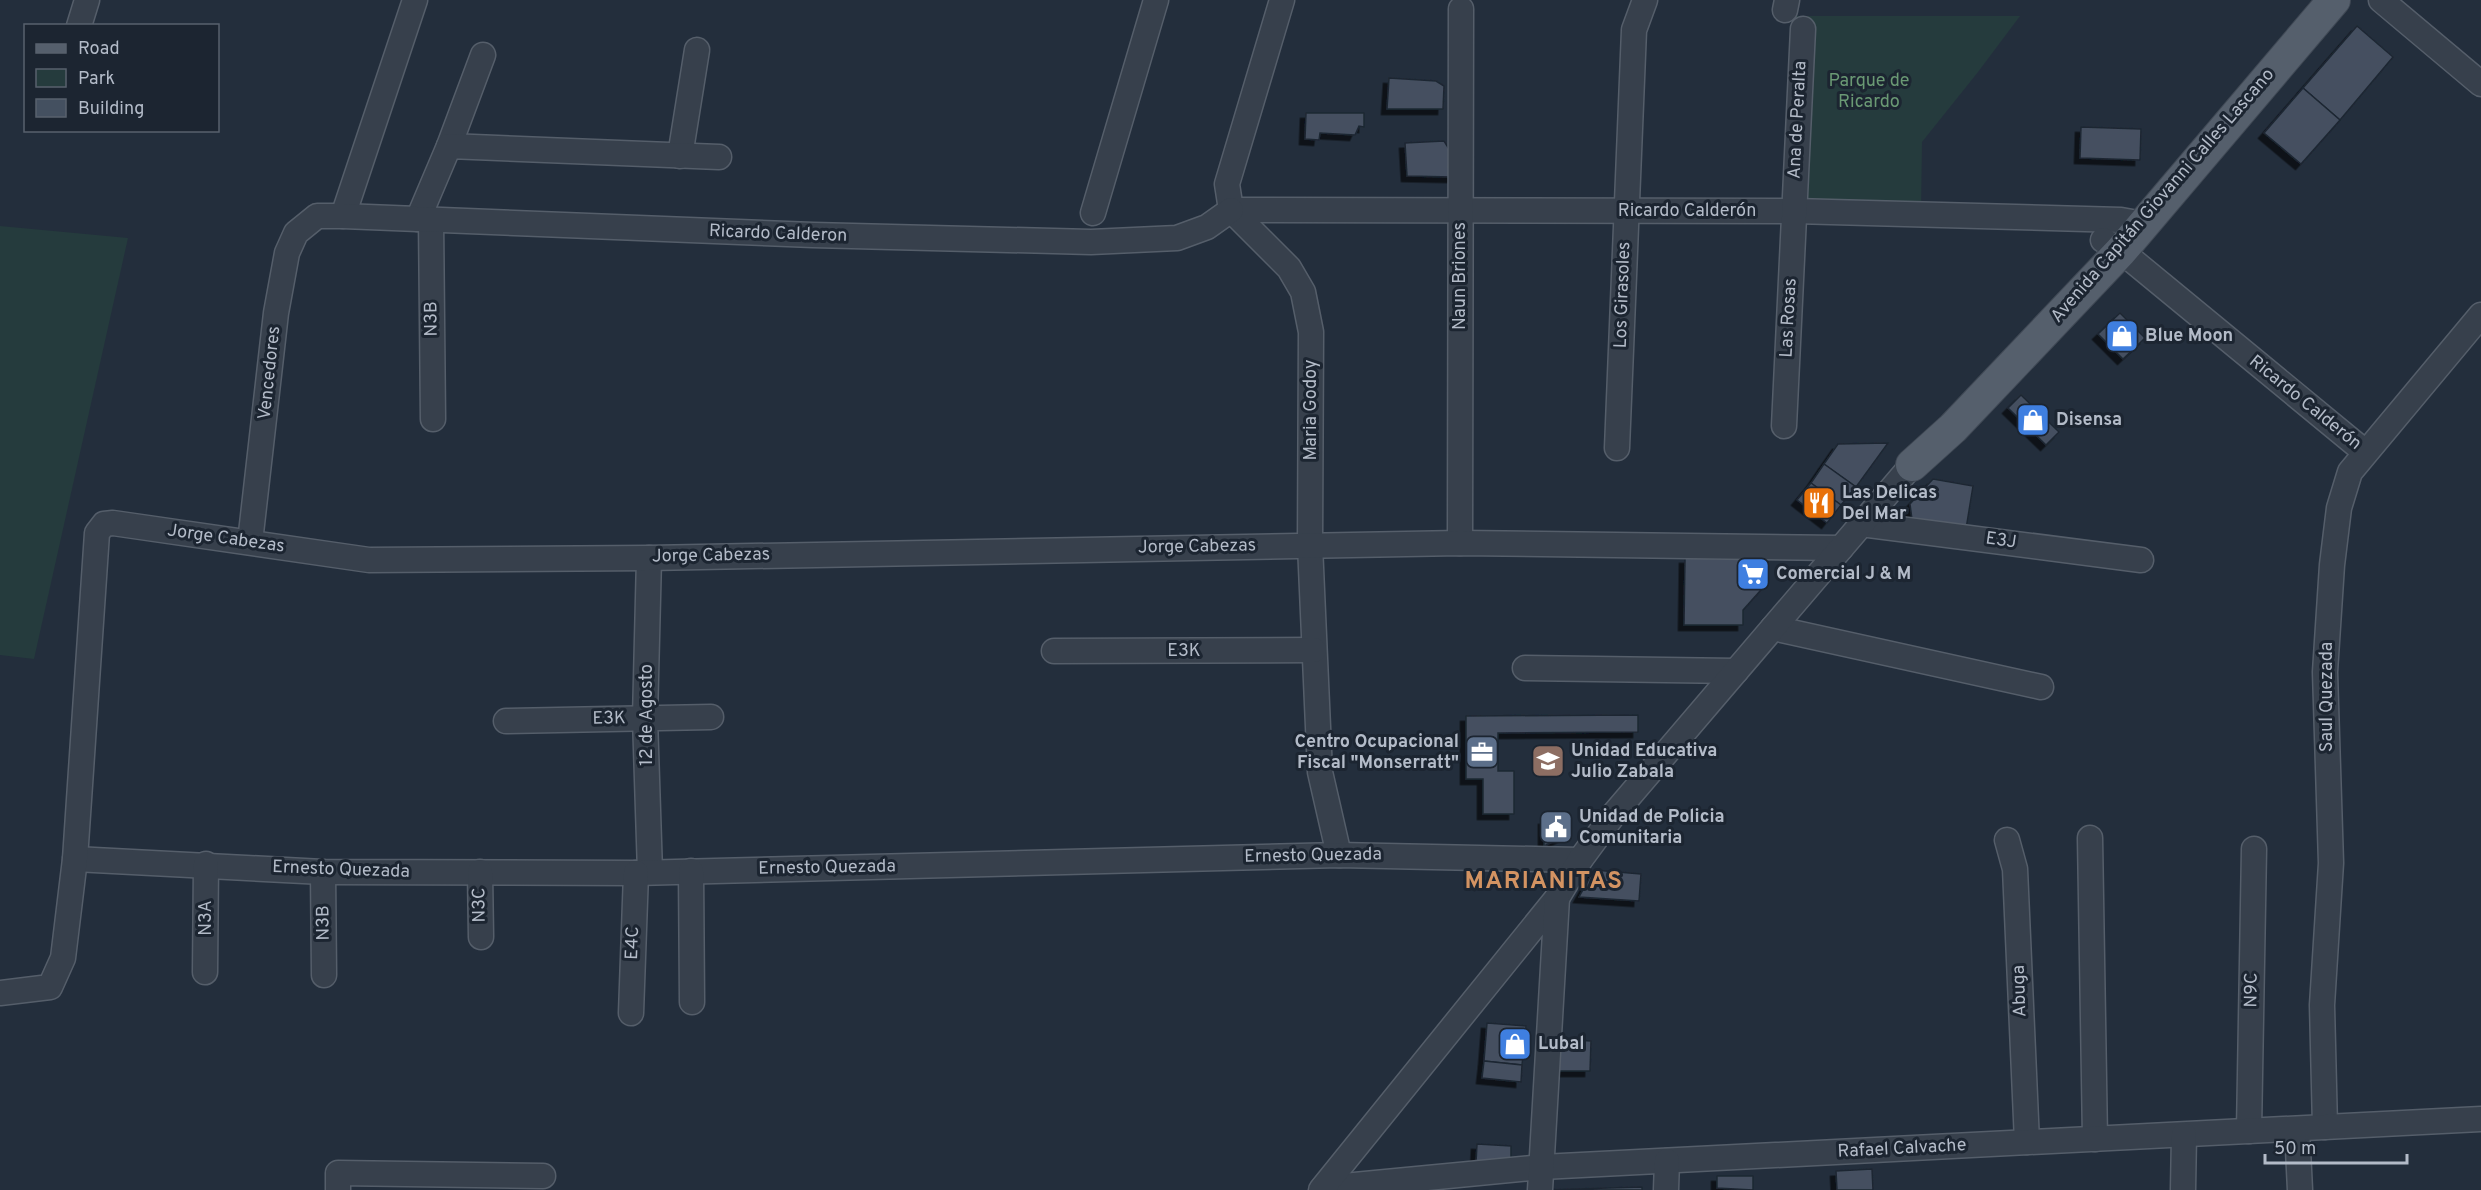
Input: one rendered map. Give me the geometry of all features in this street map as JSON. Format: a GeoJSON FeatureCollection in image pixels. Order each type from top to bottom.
{"type":"FeatureCollection","features":[{"type":"Feature","properties":{"kind":"main road","name":"Avenida Capitán Giovanni Calles Lascano"},"geometry":{"type":"LineString","coordinates":[[2122,234],[2310,0]]}},
{"type":"Feature","properties":{"kind":"main road","name":"Avenida Capitán Giovanni Calles Lascano"},"geometry":{"type":"LineString","coordinates":[[1912,465],[1940,419],[2122,234],[2334,0]]}},
{"type":"Feature","properties":{"kind":"street"},"geometry":{"type":"LineString","coordinates":[[80,24],[87,0]]}},
{"type":"Feature","properties":{"kind":"street"},"geometry":{"type":"LineString","coordinates":[[343,216],[415,0]]}},
{"type":"Feature","properties":{"kind":"street"},"geometry":{"type":"LineString","coordinates":[[1093,213],[1156,0]]}},
{"type":"Feature","properties":{"kind":"street"},"geometry":{"type":"LineString","coordinates":[[1231,210],[1227,184],[1282,0]]}},
{"type":"Feature","properties":{"kind":"street","name":"Los Girasoles"},"geometry":{"type":"LineString","coordinates":[[1617,448],[1634,30],[1644,0]]}},
{"type":"Feature","properties":{"kind":"street"},"geometry":{"type":"LineString","coordinates":[[2381,0],[2481,84]]}},
{"type":"Feature","properties":{"kind":"street","name":"Naun Briones"},"geometry":{"type":"LineString","coordinates":[[1460,543],[1461,9]]}},
{"type":"Feature","properties":{"kind":"street","name":"Ana de Peralta"},"geometry":{"type":"LineString","coordinates":[[1794,211],[1803,29]]}},
{"type":"Feature","properties":{"kind":"street"},"geometry":{"type":"LineString","coordinates":[[680,156],[697,50]]}},
{"type":"Feature","properties":{"kind":"street"},"geometry":{"type":"LineString","coordinates":[[424,219],[448,146],[483,55]]}},
{"type":"Feature","properties":{"kind":"street"},"geometry":{"type":"LineString","coordinates":[[448,146],[719,157]]}},
{"type":"Feature","properties":{"kind":"street","name":"Ricardo Calderon"},"geometry":{"type":"LineString","coordinates":[[317,216],[813,236],[1091,242],[1177,238],[1207,227],[1231,210]]}},
{"type":"Feature","properties":{"kind":"street","name":"Ricardo Calderón"},"geometry":{"type":"LineString","coordinates":[[1231,210],[1794,211],[2122,234],[2365,453]]}},
{"type":"Feature","properties":{"kind":"street","name":"Maria Godoy"},"geometry":{"type":"LineString","coordinates":[[1231,210],[1289,268],[1303,292],[1311,332],[1310,545],[1320,772],[1339,855]]}},
{"type":"Feature","properties":{"kind":"street","name":"Las Rosas"},"geometry":{"type":"LineString","coordinates":[[1784,426],[1794,211]]}},
{"type":"Feature","properties":{"kind":"street","name":"Vencedores"},"geometry":{"type":"LineString","coordinates":[[250,542],[276,312],[287,253],[296,233],[317,216]]}},
{"type":"Feature","properties":{"kind":"street","name":"N3B"},"geometry":{"type":"LineString","coordinates":[[424,219],[433,419]]}},
{"type":"Feature","properties":{"kind":"street","name":"Saul Quezada"},"geometry":{"type":"LineString","coordinates":[[2325,1127],[2322,1005],[2331,864],[2325,672],[2332,565],[2339,508],[2350,472],[2481,315]]}},
{"type":"Feature","properties":{"kind":"street","name":"Avenida Capitán Giovanni Calles Lascano"},"geometry":{"type":"LineString","coordinates":[[1322,1189],[1557,898],[1580,860],[1614,814],[1912,465]]}},
{"type":"Feature","properties":{"kind":"street","name":"Jorge Cabezas"},"geometry":{"type":"LineString","coordinates":[[0,993],[50,987],[63,958],[75,859],[97,533],[104,524],[113,523],[369,560],[649,558],[1460,543],[1841,548]]}},
{"type":"Feature","properties":{"kind":"street","name":"E3J"},"geometry":{"type":"LineString","coordinates":[[1861,524],[2141,560]]}},
{"type":"Feature","properties":{"kind":"street","name":"12 de Agosto"},"geometry":{"type":"LineString","coordinates":[[643,872],[649,558]]}},
{"type":"Feature","properties":{"kind":"street"},"geometry":{"type":"LineString","coordinates":[[1773,628],[2041,687]]}},
{"type":"Feature","properties":{"kind":"street","name":"E3K"},"geometry":{"type":"LineString","coordinates":[[1054,651],[1314,650]]}},
{"type":"Feature","properties":{"kind":"street"},"geometry":{"type":"LineString","coordinates":[[1525,668],[1737,671]]}},
{"type":"Feature","properties":{"kind":"street","name":"E3K"},"geometry":{"type":"LineString","coordinates":[[506,721],[711,717]]}},
{"type":"Feature","properties":{"kind":"street"},"geometry":{"type":"LineString","coordinates":[[2090,838],[2096,1139]]}},
{"type":"Feature","properties":{"kind":"street","name":"Abuga"},"geometry":{"type":"LineString","coordinates":[[2007,840],[2015,869],[2027,1142]]}},
{"type":"Feature","properties":{"kind":"street","name":"N9C"},"geometry":{"type":"LineString","coordinates":[[2249,1131],[2254,849]]}},
{"type":"Feature","properties":{"kind":"street","name":"Ernesto Quezada"},"geometry":{"type":"LineString","coordinates":[[75,859],[206,864],[323,872],[643,872],[1339,855],[1580,860]]}},
{"type":"Feature","properties":{"kind":"street","name":"N3A"},"geometry":{"type":"LineString","coordinates":[[205,972],[206,864]]}},
{"type":"Feature","properties":{"kind":"street"},"geometry":{"type":"LineString","coordinates":[[691,871],[692,1002]]}},
{"type":"Feature","properties":{"kind":"street","name":"N3B"},"geometry":{"type":"LineString","coordinates":[[323,872],[324,975]]}},
{"type":"Feature","properties":{"kind":"street","name":"N3C"},"geometry":{"type":"LineString","coordinates":[[480,872],[481,937]]}},
{"type":"Feature","properties":{"kind":"street","name":"E4C"},"geometry":{"type":"LineString","coordinates":[[631,1013],[643,872]]}},
{"type":"Feature","properties":{"kind":"street"},"geometry":{"type":"LineString","coordinates":[[1541,1179],[1557,898]]}},
{"type":"Feature","properties":{"kind":"street"},"geometry":{"type":"LineString","coordinates":[[1512,954],[1522,948],[1534,949],[1545,954],[1553,965]]}},
{"type":"Feature","properties":{"kind":"street","name":"Rafael Calvache"},"geometry":{"type":"LineString","coordinates":[[1322,1189],[1541,1179],[1667,1161],[2481,1119]]}},
{"type":"Feature","properties":{"kind":"street"},"geometry":{"type":"LineString","coordinates":[[2297,1129],[2300,1190]]}},
{"type":"Feature","properties":{"kind":"street"},"geometry":{"type":"LineString","coordinates":[[2183,1190],[2184,1135]]}},
{"type":"Feature","properties":{"kind":"street"},"geometry":{"type":"LineString","coordinates":[[1666,1190],[1667,1161]]}},
{"type":"Feature","properties":{"kind":"street"},"geometry":{"type":"LineString","coordinates":[[338,1190],[338,1173],[543,1176]]}},
{"type":"Feature","properties":{"kind":"green space","name":"Parque de Ricardo"},"geometry":{"type":"Polygon","coordinates":[[[1795,16],[2020,16],[1922,142],[1921,214],[1794,211],[1795,16]]]}},
{"type":"Feature","properties":{"kind":"green space"},"geometry":{"type":"Polygon","coordinates":[[[0,226],[128,238],[34,659],[0,655],[0,226]]]}},
{"type":"Feature","properties":{"kind":"building"},"geometry":{"type":"Polygon","coordinates":[[[2357,26],[2393,57],[2340,120],[2303,88],[2357,26]]]}},
{"type":"Feature","properties":{"kind":"building"},"geometry":{"type":"Polygon","coordinates":[[[1389,78],[1436,81],[1444,86],[1443,109],[1387,109],[1389,78]]]}},
{"type":"Feature","properties":{"kind":"building"},"geometry":{"type":"Polygon","coordinates":[[[2303,88],[2340,120],[2301,164],[2264,133],[2303,88]]]}},
{"type":"Feature","properties":{"kind":"building"},"geometry":{"type":"Polygon","coordinates":[[[1306,113],[1364,113],[1364,127],[1359,126],[1355,135],[1320,133],[1319,140],[1305,139],[1306,113]]]}},
{"type":"Feature","properties":{"kind":"building"},"geometry":{"type":"Polygon","coordinates":[[[2081,127],[2141,129],[2140,160],[2080,158],[2081,127]]]}},
{"type":"Feature","properties":{"kind":"building"},"geometry":{"type":"Polygon","coordinates":[[[1444,141],[1454,157],[1453,177],[1407,176],[1405,143],[1444,141]]]}},
{"type":"Feature","properties":{"kind":"building","name":"Blue Moon"},"geometry":{"type":"Polygon","coordinates":[[[2120,313],[2145,338],[2123,359],[2098,334],[2120,313]]]}},
{"type":"Feature","properties":{"kind":"building","name":"Disensa"},"geometry":{"type":"Polygon","coordinates":[[[2021,395],[2059,432],[2046,445],[2008,408],[2021,395]]]}},
{"type":"Feature","properties":{"kind":"building"},"geometry":{"type":"Polygon","coordinates":[[[1888,443],[1856,487],[1824,464],[1838,444],[1888,443]]]}},
{"type":"Feature","properties":{"kind":"building"},"geometry":{"type":"Polygon","coordinates":[[[1824,464],[1856,487],[1841,505],[1811,483],[1824,464]]]}},
{"type":"Feature","properties":{"kind":"building"},"geometry":{"type":"Polygon","coordinates":[[[1933,479],[1973,486],[1965,535],[1913,527],[1910,504],[1933,479]]]}},
{"type":"Feature","properties":{"kind":"building","name":"Las Delicas Del Mar"},"geometry":{"type":"Polygon","coordinates":[[[1811,483],[1841,505],[1827,523],[1797,500],[1811,483]]]}},
{"type":"Feature","properties":{"kind":"building"},"geometry":{"type":"Polygon","coordinates":[[[1685,558],[1768,559],[1768,582],[1743,610],[1743,625],[1684,625],[1685,558]]]}},
{"type":"Feature","properties":{"kind":"building","name":"Centro Ocupacional Fiscal \"Monserratt\""},"geometry":{"type":"Polygon","coordinates":[[[1638,715],[1638,732],[1498,733],[1498,771],[1514,771],[1514,814],[1483,814],[1483,779],[1466,779],[1466,716],[1638,715]]]}},
{"type":"Feature","properties":{"kind":"building","name":"Unidad de Policia Comunitaria"},"geometry":{"type":"Polygon","coordinates":[[[1544,819],[1567,819],[1567,835],[1544,846],[1544,819]]]}},
{"type":"Feature","properties":{"kind":"building"},"geometry":{"type":"Polygon","coordinates":[[[1594,870],[1641,874],[1639,901],[1579,897],[1594,870]]]}},
{"type":"Feature","properties":{"kind":"building"},"geometry":{"type":"Polygon","coordinates":[[[1487,1023],[1526,1026],[1522,1065],[1484,1061],[1487,1023]]]}},
{"type":"Feature","properties":{"kind":"building"},"geometry":{"type":"Polygon","coordinates":[[[1557,1039],[1591,1041],[1590,1071],[1556,1071],[1557,1039]]]}},
{"type":"Feature","properties":{"kind":"building"},"geometry":{"type":"Polygon","coordinates":[[[1484,1061],[1522,1065],[1521,1082],[1482,1078],[1484,1061]]]}},
{"type":"Feature","properties":{"kind":"building"},"geometry":{"type":"Polygon","coordinates":[[[1477,1144],[1511,1146],[1511,1158],[1476,1163],[1477,1144]]]}},
{"type":"Feature","properties":{"kind":"building"},"geometry":{"type":"Polygon","coordinates":[[[1872,1169],[1873,1190],[1837,1190],[1836,1171],[1872,1169]]]}},
{"type":"Feature","properties":{"kind":"building"},"geometry":{"type":"Polygon","coordinates":[[[1717,1176],[1753,1176],[1753,1190],[1717,1188],[1717,1176]]]}},
{"type":"Feature","properties":{"kind":"building"},"geometry":{"type":"Polygon","coordinates":[[[1642,1187],[1642,1190],[1542,1190],[1642,1187]]]}},
{"type":"Feature","properties":{"kind":"place","name":"Blue Moon"},"geometry":{"type":"Point","coordinates":[2122,336]}},
{"type":"Feature","properties":{"kind":"place","name":"Disensa"},"geometry":{"type":"Point","coordinates":[2033,420]}},
{"type":"Feature","properties":{"kind":"place","name":"Las Delicas Del Mar"},"geometry":{"type":"Point","coordinates":[1819,503]}},
{"type":"Feature","properties":{"kind":"place","name":"Comercial J & M"},"geometry":{"type":"Point","coordinates":[1753,574]}},
{"type":"Feature","properties":{"kind":"place","name":"Centro Ocupacional Fiscal \"Monserratt\""},"geometry":{"type":"Point","coordinates":[1482,752]}},
{"type":"Feature","properties":{"kind":"place","name":"Unidad Educativa Julio Zabala"},"geometry":{"type":"Point","coordinates":[1548,761]}},
{"type":"Feature","properties":{"kind":"place","name":"Unidad de Policia Comunitaria"},"geometry":{"type":"Point","coordinates":[1556,827]}},
{"type":"Feature","properties":{"kind":"place","name":"Lubal"},"geometry":{"type":"Point","coordinates":[1515,1044]}},
{"type":"Feature","properties":{"kind":"district","name":"MARIANITAS"},"geometry":{"type":"Point","coordinates":[1544,882]}}]}
